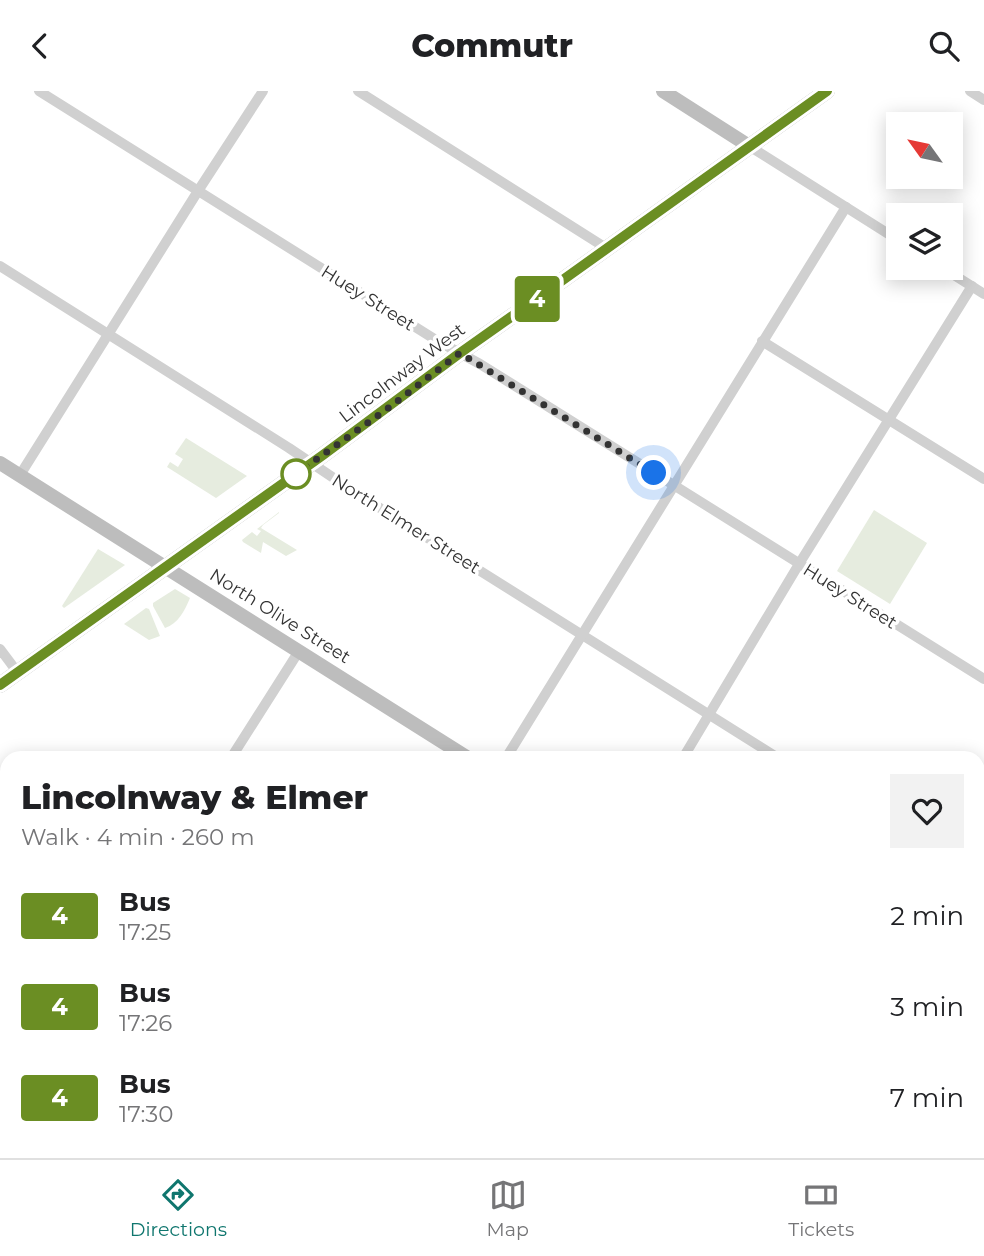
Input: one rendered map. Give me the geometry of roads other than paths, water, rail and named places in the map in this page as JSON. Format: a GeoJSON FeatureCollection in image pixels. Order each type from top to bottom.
{"type":"FeatureCollection","features":[{"type":"Feature","properties":{"kind":"main road","name":"Lincolnway West"},"geometry":{"type":"LineString","coordinates":[[0,685],[827,91]]}},
{"type":"Feature","properties":{"kind":"street","name":"Huey Street"},"geometry":{"type":"LineString","coordinates":[[39,91],[984,679]]}},
{"type":"Feature","properties":{"kind":"street"},"geometry":{"type":"LineString","coordinates":[[20,475],[263,91]]}},
{"type":"Feature","properties":{"kind":"street"},"geometry":{"type":"LineString","coordinates":[[358,91],[606,248]]}},
{"type":"Feature","properties":{"kind":"street"},"geometry":{"type":"LineString","coordinates":[[663,91],[886,232]]}},
{"type":"Feature","properties":{"kind":"street"},"geometry":{"type":"LineString","coordinates":[[970,91],[984,100]]}},
{"type":"Feature","properties":{"kind":"street"},"geometry":{"type":"LineString","coordinates":[[510,751],[846,207]]}},
{"type":"Feature","properties":{"kind":"street","name":"North Elmer Street"},"geometry":{"type":"LineString","coordinates":[[0,266],[767,751]]}},
{"type":"Feature","properties":{"kind":"street"},"geometry":{"type":"LineString","coordinates":[[962,280],[984,294]]}},
{"type":"Feature","properties":{"kind":"street"},"geometry":{"type":"LineString","coordinates":[[687,751],[799,564],[972,286]]}},
{"type":"Feature","properties":{"kind":"street"},"geometry":{"type":"LineString","coordinates":[[762,341],[984,479]]}},
{"type":"Feature","properties":{"kind":"street","name":"North Olive Street"},"geometry":{"type":"LineString","coordinates":[[0,463],[457,751]]}},
{"type":"Feature","properties":{"kind":"street"},"geometry":{"type":"LineString","coordinates":[[0,649],[18,673]]}},
{"type":"Feature","properties":{"kind":"street"},"geometry":{"type":"LineString","coordinates":[[235,751],[299,651]]}}]}
